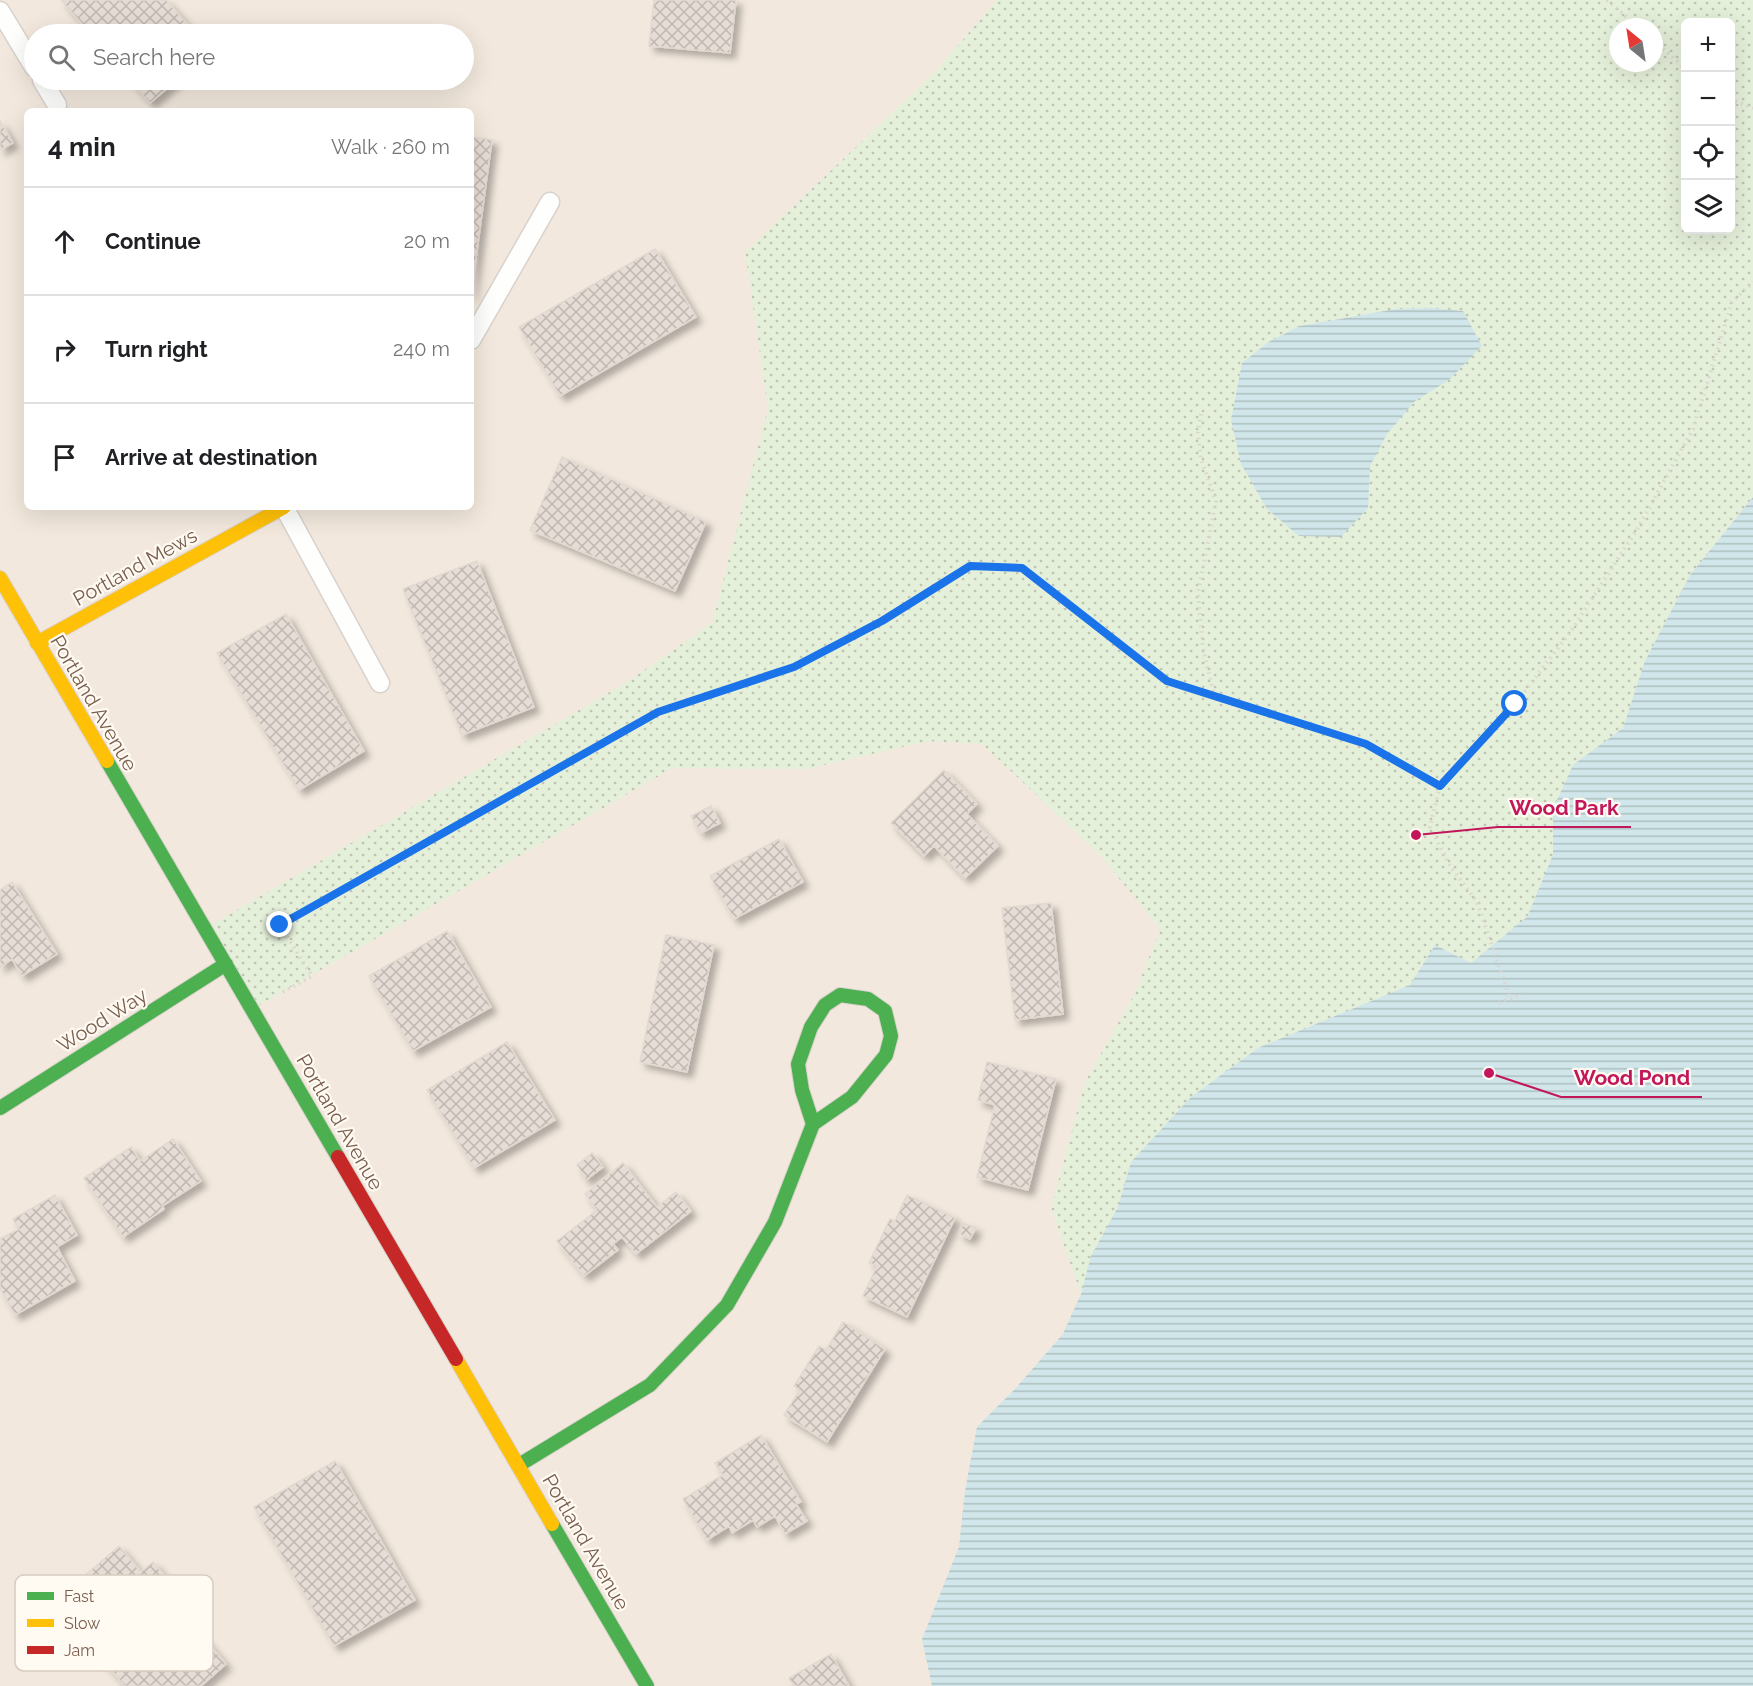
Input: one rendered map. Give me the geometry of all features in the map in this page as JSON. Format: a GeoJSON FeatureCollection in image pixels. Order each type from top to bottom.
{"type":"FeatureCollection","features":[{"type":"Feature","properties":{"kind":"street","name":"Portland Mews"},"geometry":{"type":"LineString","coordinates":[[37,643],[279,510]]}},
{"type":"Feature","properties":{"kind":"street","name":"Portland Avenue"},"geometry":{"type":"LineString","coordinates":[[0,578],[646,1686]]}},
{"type":"Feature","properties":{"kind":"street","name":"Wood Way"},"geometry":{"type":"LineString","coordinates":[[0,1108],[226,964]]}},
{"type":"Feature","properties":{"kind":"street"},"geometry":{"type":"LineString","coordinates":[[519,1465],[650,1385],[727,1305],[775,1222],[813,1124],[852,1097],[886,1055],[891,1036],[885,1011],[868,999],[840,995],[825,1005],[811,1027],[798,1064],[802,1090],[813,1124]]}},
{"type":"Feature","properties":{"kind":"lane"},"geometry":{"type":"LineString","coordinates":[[0,11],[24,51]]}},
{"type":"Feature","properties":{"kind":"lane"},"geometry":{"type":"LineString","coordinates":[[48,90],[57,105]]}},
{"type":"Feature","properties":{"kind":"lane"},"geometry":{"type":"LineString","coordinates":[[474,335],[550,202]]}},
{"type":"Feature","properties":{"kind":"lane"},"geometry":{"type":"LineString","coordinates":[[286,510],[380,683]]}},
{"type":"Feature","properties":{"kind":"path"},"geometry":{"type":"LineString","coordinates":[[1607,0],[1628,18]]}},
{"type":"Feature","properties":{"kind":"path"},"geometry":{"type":"LineString","coordinates":[[1663,49],[1681,65]]}},
{"type":"Feature","properties":{"kind":"path"},"geometry":{"type":"LineString","coordinates":[[1735,101],[1753,108]]}},
{"type":"Feature","properties":{"kind":"path"},"geometry":{"type":"LineString","coordinates":[[1510,999],[1477,902],[1449,864],[1430,827],[1440,786],[1522,695],[1571,631],[1638,528],[1693,429],[1732,302],[1753,282]]}},
{"type":"Feature","properties":{"kind":"path"},"geometry":{"type":"LineString","coordinates":[[1201,414],[1198,434],[1201,459],[1216,501],[1198,602],[1203,648],[1214,695]]}},
{"type":"Feature","properties":{"kind":"path"},"geometry":{"type":"LineString","coordinates":[[251,1010],[312,976],[280,925],[658,712],[794,667],[882,621],[970,566],[1022,568],[1167,681],[1366,744],[1440,786]]}},
{"type":"Feature","properties":{"kind":"path"},"geometry":{"type":"LineString","coordinates":[[1498,1003],[1522,994]]}},
{"type":"Feature","properties":{"kind":"shaded area"},"geometry":{"type":"Polygon","coordinates":[[[0,0],[1753,0],[1753,1686],[0,1686],[0,0]]]}},
{"type":"Feature","properties":{"kind":"shaded area"},"geometry":{"type":"Polygon","coordinates":[[[1431,308],[1463,311],[1482,346],[1449,380],[1415,401],[1387,434],[1370,466],[1368,508],[1341,537],[1299,536],[1267,509],[1241,464],[1231,420],[1242,363],[1270,341],[1300,326],[1396,309],[1431,308]]]}},
{"type":"Feature","properties":{"kind":"shaded area"},"geometry":{"type":"Polygon","coordinates":[[[1753,497],[1753,1686],[932,1686],[922,1639],[959,1547],[965,1491],[977,1427],[1015,1389],[1063,1334],[1081,1294],[1091,1256],[1118,1207],[1131,1162],[1191,1097],[1258,1048],[1410,985],[1435,945],[1471,963],[1527,917],[1553,855],[1553,809],[1573,765],[1623,728],[1645,661],[1690,575],[1753,497]]]}},
{"type":"Feature","properties":{"kind":"green space"},"geometry":{"type":"Polygon","coordinates":[[[997,0],[1753,0],[1753,1686],[932,1686],[922,1639],[959,1547],[965,1491],[977,1427],[1015,1389],[1063,1334],[1081,1294],[1051,1208],[1085,1082],[1135,993],[1160,929],[1100,855],[982,744],[929,741],[806,769],[673,768],[251,1010],[204,929],[627,682],[712,623],[768,408],[745,252],[934,73],[997,0]]]}},
{"type":"Feature","properties":{"kind":"building"},"geometry":{"type":"Polygon","coordinates":[[[61,0],[166,0],[187,24],[82,24],[61,0]]]}},
{"type":"Feature","properties":{"kind":"building"},"geometry":{"type":"Polygon","coordinates":[[[654,0],[736,0],[730,53],[649,46],[654,0]]]}},
{"type":"Feature","properties":{"kind":"building"},"geometry":{"type":"Polygon","coordinates":[[[139,90],[165,90],[150,103],[139,90]]]}},
{"type":"Feature","properties":{"kind":"building"},"geometry":{"type":"Polygon","coordinates":[[[0,121],[13,143],[0,150],[0,121]]]}},
{"type":"Feature","properties":{"kind":"building"},"geometry":{"type":"Polygon","coordinates":[[[474,137],[492,140],[474,273],[474,137]]]}},
{"type":"Feature","properties":{"kind":"building"},"geometry":{"type":"Polygon","coordinates":[[[655,249],[696,317],[560,396],[519,327],[655,249]]]}},
{"type":"Feature","properties":{"kind":"building"},"geometry":{"type":"Polygon","coordinates":[[[562,457],[706,522],[675,591],[530,530],[562,457]]]}},
{"type":"Feature","properties":{"kind":"building"},"geometry":{"type":"Polygon","coordinates":[[[477,561],[534,707],[462,735],[403,589],[477,561]]]}},
{"type":"Feature","properties":{"kind":"building"},"geometry":{"type":"Polygon","coordinates":[[[286,614],[364,751],[299,790],[217,653],[286,614]]]}},
{"type":"Feature","properties":{"kind":"building"},"geometry":{"type":"Polygon","coordinates":[[[944,770],[977,804],[967,814],[998,846],[965,878],[934,846],[924,856],[891,823],[944,770]]]}},
{"type":"Feature","properties":{"kind":"building"},"geometry":{"type":"Polygon","coordinates":[[[711,806],[720,823],[701,833],[691,816],[711,806]]]}},
{"type":"Feature","properties":{"kind":"building"},"geometry":{"type":"Polygon","coordinates":[[[779,839],[803,882],[734,919],[710,876],[779,839]]]}},
{"type":"Feature","properties":{"kind":"building"},"geometry":{"type":"Polygon","coordinates":[[[12,882],[57,954],[22,976],[12,959],[0,967],[0,890],[12,882]]]}},
{"type":"Feature","properties":{"kind":"building"},"geometry":{"type":"Polygon","coordinates":[[[1051,903],[1063,1014],[1015,1020],[1002,908],[1051,903]]]}},
{"type":"Feature","properties":{"kind":"building"},"geometry":{"type":"Polygon","coordinates":[[[447,931],[491,1007],[413,1051],[369,976],[447,931]]]}},
{"type":"Feature","properties":{"kind":"building"},"geometry":{"type":"Polygon","coordinates":[[[666,935],[714,945],[687,1072],[640,1062],[666,935]]]}},
{"type":"Feature","properties":{"kind":"building"},"geometry":{"type":"Polygon","coordinates":[[[507,1042],[555,1120],[474,1168],[427,1090],[507,1042]]]}},
{"type":"Feature","properties":{"kind":"building"},"geometry":{"type":"Polygon","coordinates":[[[987,1062],[1056,1079],[1028,1190],[977,1177],[995,1105],[978,1100],[987,1062]]]}},
{"type":"Feature","properties":{"kind":"building"},"geometry":{"type":"Polygon","coordinates":[[[173,1139],[201,1181],[162,1206],[164,1209],[123,1237],[84,1178],[131,1147],[140,1161],[173,1139]]]}},
{"type":"Feature","properties":{"kind":"building"},"geometry":{"type":"Polygon","coordinates":[[[592,1153],[603,1167],[586,1180],[577,1165],[592,1153]]]}},
{"type":"Feature","properties":{"kind":"building"},"geometry":{"type":"Polygon","coordinates":[[[623,1163],[657,1207],[676,1192],[691,1211],[636,1254],[622,1237],[613,1244],[618,1250],[584,1276],[557,1241],[597,1210],[585,1194],[623,1163]]]}},
{"type":"Feature","properties":{"kind":"building"},"geometry":{"type":"Polygon","coordinates":[[[55,1195],[77,1235],[57,1247],[75,1281],[15,1315],[0,1288],[0,1239],[19,1229],[13,1219],[55,1195]]]}},
{"type":"Feature","properties":{"kind":"building"},"geometry":{"type":"Polygon","coordinates":[[[907,1195],[955,1218],[907,1317],[863,1296],[877,1266],[869,1263],[890,1219],[895,1221],[907,1195]]]}},
{"type":"Feature","properties":{"kind":"building"},"geometry":{"type":"Polygon","coordinates":[[[963,1223],[976,1228],[970,1239],[959,1234],[963,1223]]]}},
{"type":"Feature","properties":{"kind":"building"},"geometry":{"type":"Polygon","coordinates":[[[843,1322],[885,1349],[827,1442],[784,1415],[800,1390],[794,1386],[819,1346],[826,1350],[843,1322]]]}},
{"type":"Feature","properties":{"kind":"building"},"geometry":{"type":"Polygon","coordinates":[[[761,1435],[801,1502],[796,1504],[807,1521],[785,1534],[775,1516],[757,1527],[753,1520],[732,1533],[729,1526],[707,1540],[683,1499],[723,1475],[715,1463],[761,1435]]]}},
{"type":"Feature","properties":{"kind":"building"},"geometry":{"type":"Polygon","coordinates":[[[335,1461],[415,1600],[334,1646],[254,1507],[335,1461]]]}},
{"type":"Feature","properties":{"kind":"building"},"geometry":{"type":"Polygon","coordinates":[[[119,1546],[141,1572],[153,1562],[164,1575],[85,1575],[119,1546]]]}},
{"type":"Feature","properties":{"kind":"building"},"geometry":{"type":"Polygon","coordinates":[[[213,1649],[226,1664],[201,1686],[125,1686],[112,1671],[213,1671],[213,1649]]]}},
{"type":"Feature","properties":{"kind":"building"},"geometry":{"type":"Polygon","coordinates":[[[831,1654],[849,1686],[794,1686],[789,1678],[831,1654]]]}},
{"type":"Feature","properties":{"kind":"traffic: fast"},"geometry":{"type":"LineString","coordinates":[[107,761],[338,1157]]}},
{"type":"Feature","properties":{"kind":"traffic: fast"},"geometry":{"type":"LineString","coordinates":[[0,1108],[226,964]]}},
{"type":"Feature","properties":{"kind":"traffic: fast"},"geometry":{"type":"LineString","coordinates":[[519,1465],[650,1385],[727,1305],[775,1222],[813,1124],[852,1097],[886,1055],[891,1036],[885,1011],[868,999],[840,995],[825,1005],[811,1027],[798,1064],[802,1090],[813,1124]]}},
{"type":"Feature","properties":{"kind":"traffic: fast"},"geometry":{"type":"LineString","coordinates":[[552,1524],[647,1686]]}},
{"type":"Feature","properties":{"kind":"traffic: slow"},"geometry":{"type":"LineString","coordinates":[[37,643],[279,510]]}},
{"type":"Feature","properties":{"kind":"traffic: slow"},"geometry":{"type":"LineString","coordinates":[[0,578],[107,761]]}},
{"type":"Feature","properties":{"kind":"traffic: slow"},"geometry":{"type":"LineString","coordinates":[[456,1359],[552,1524]]}},
{"type":"Feature","properties":{"kind":"traffic: jam"},"geometry":{"type":"LineString","coordinates":[[338,1157],[456,1359]]}},
{"type":"Feature","properties":{"kind":"place","name":"Wood Park"},"geometry":{"type":"Point","coordinates":[1416,835]}},
{"type":"Feature","properties":{"kind":"place","name":"Wood Pond"},"geometry":{"type":"Point","coordinates":[1489,1073]}},
{"type":"Feature","properties":{"kind":"route"},"geometry":{"type":"LineString","coordinates":[[280,925],[658,712],[794,667],[882,621],[970,566],[1022,568],[1167,681],[1366,744],[1440,786],[1515,704]]}}]}
